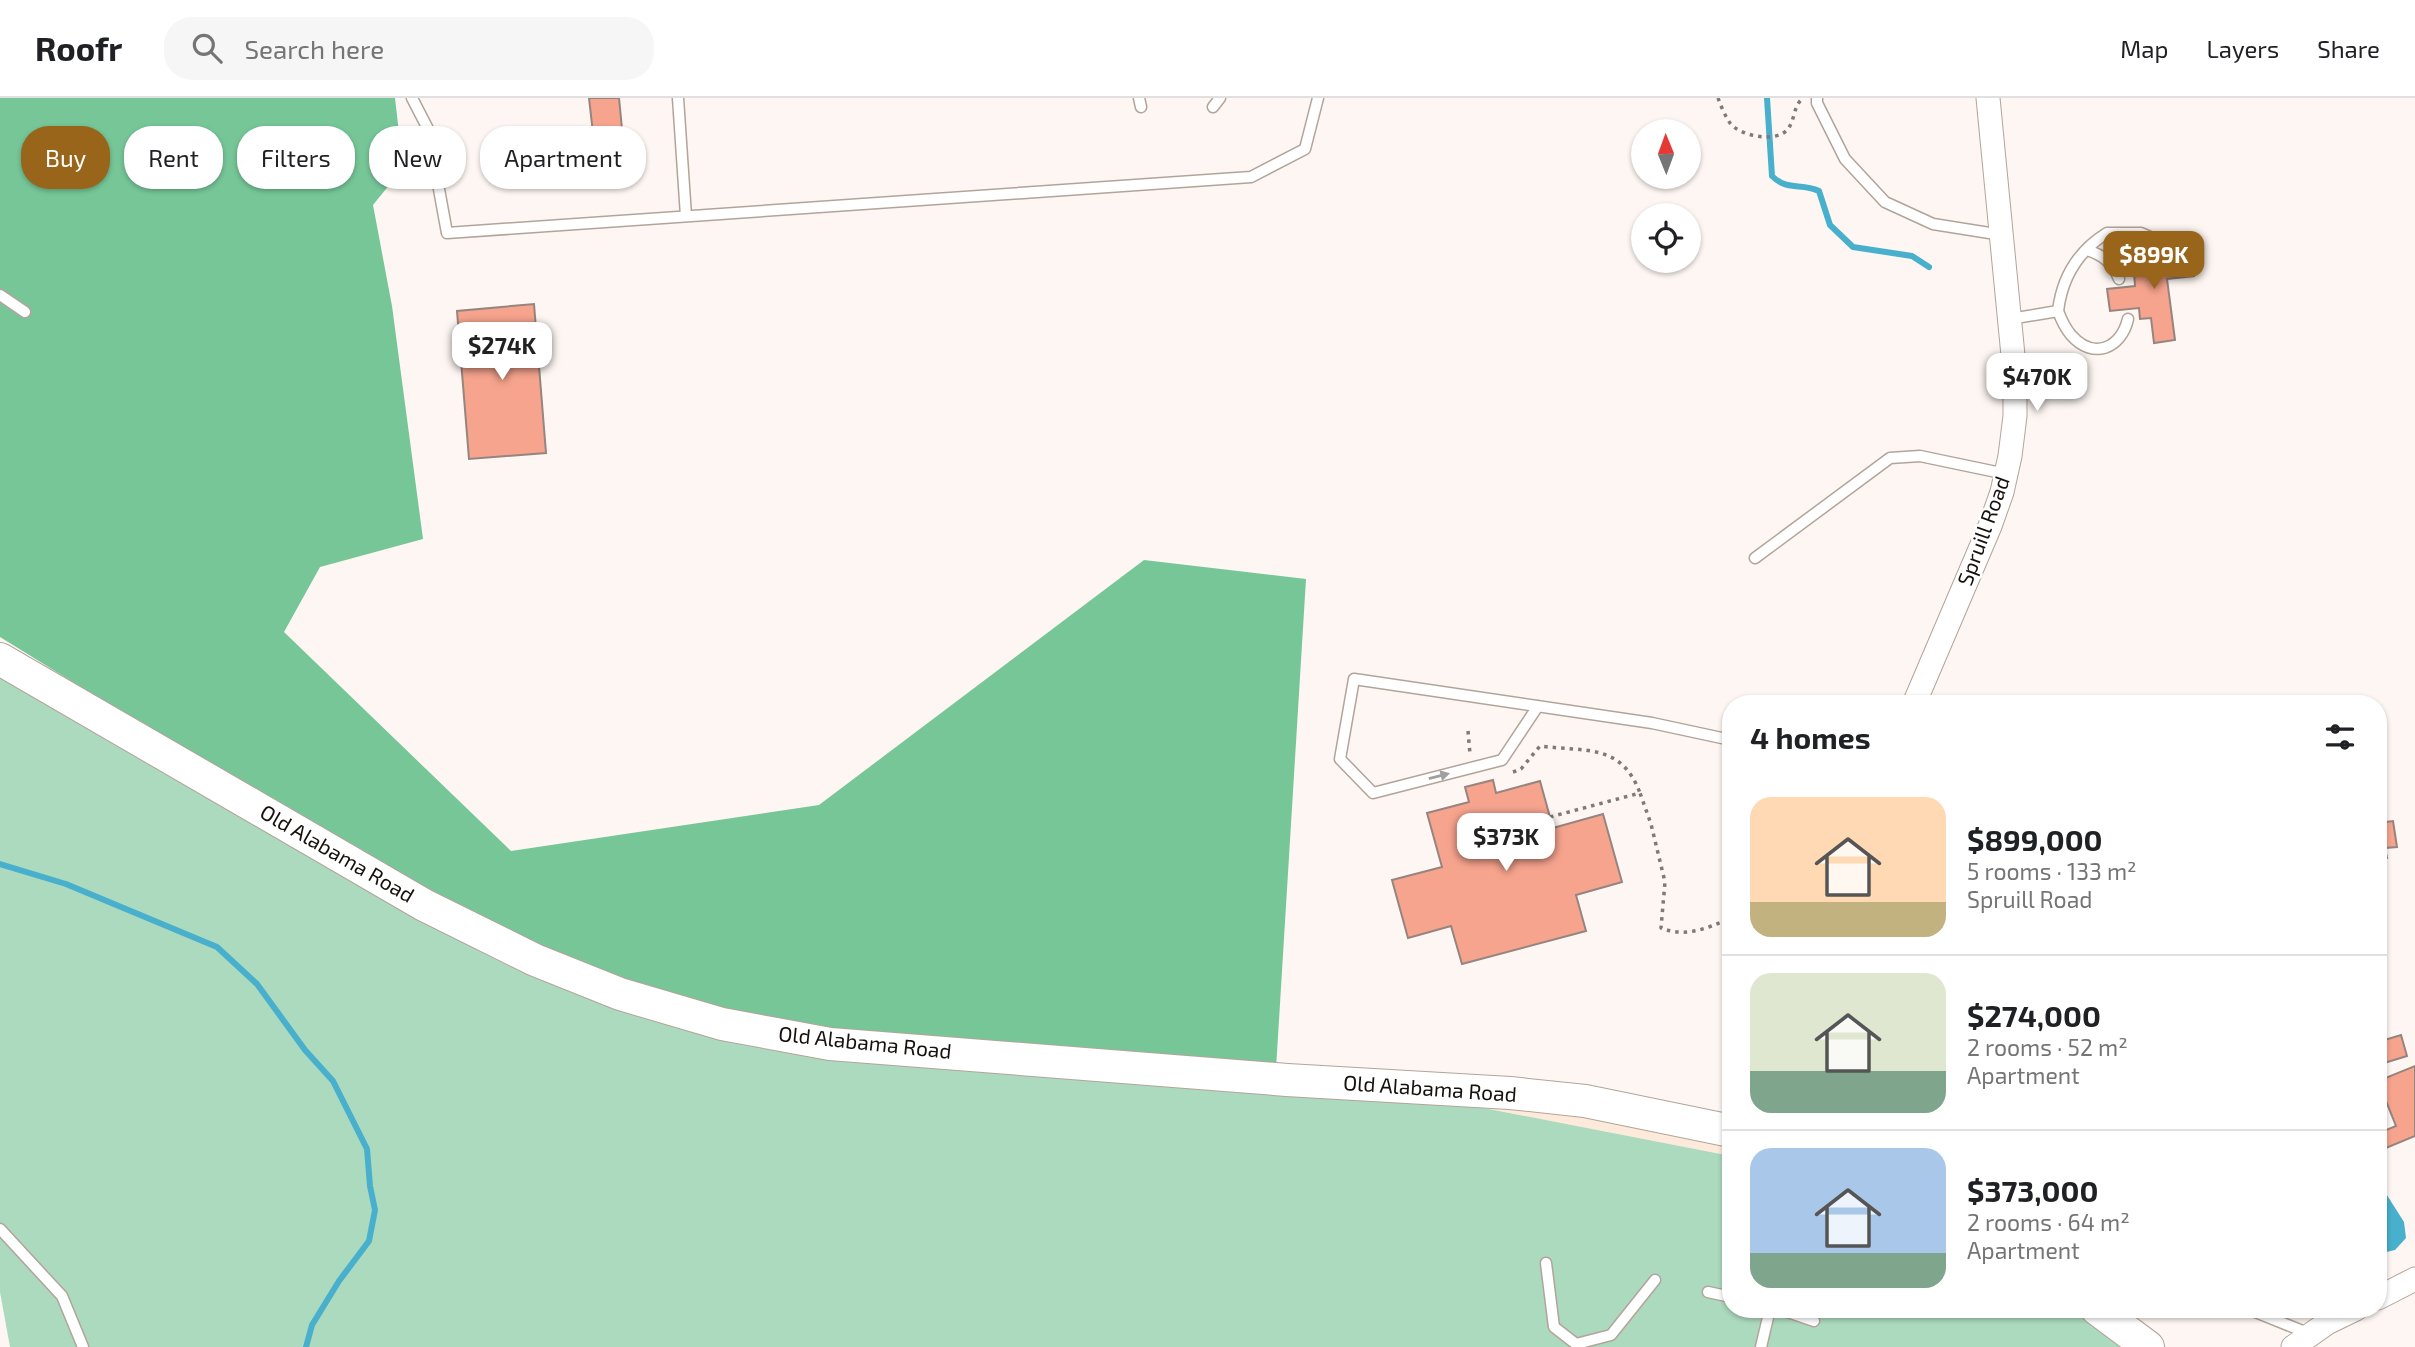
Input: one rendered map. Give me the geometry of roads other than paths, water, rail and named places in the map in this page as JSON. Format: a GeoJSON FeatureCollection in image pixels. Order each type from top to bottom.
{"type":"FeatureCollection","features":[{"type":"Feature","properties":{"kind":"main road","name":"Old Alabama Road"},"geometry":{"type":"LineString","coordinates":[[0,659],[424,905],[535,960],[620,994],[722,1024],[830,1044],[1287,1080],[1510,1093],[1585,1101],[1722,1129]]}},
{"type":"Feature","properties":{"kind":"main road"},"geometry":{"type":"LineString","coordinates":[[2108,1318],[2148,1347]]}},
{"type":"Feature","properties":{"kind":"street","name":"Spruill Road"},"geometry":{"type":"LineString","coordinates":[[1918,695],[1990,526],[2006,474],[2015,416],[2015,376],[1988,98]]}},
{"type":"Feature","properties":{"kind":"street"},"geometry":{"type":"LineString","coordinates":[[2387,1293],[2415,1279]]}},
{"type":"Feature","properties":{"kind":"street"},"geometry":{"type":"LineString","coordinates":[[2302,1341],[2341,1318]]}},
{"type":"Feature","properties":{"kind":"lane"},"geometry":{"type":"LineString","coordinates":[[412,98],[428,129],[447,233],[1251,177],[1305,149],[1318,98]]}},
{"type":"Feature","properties":{"kind":"lane"},"geometry":{"type":"LineString","coordinates":[[678,98],[686,216]]}},
{"type":"Feature","properties":{"kind":"lane"},"geometry":{"type":"LineString","coordinates":[[1817,98],[1845,159],[1885,202],[1933,224],[2001,235]]}},
{"type":"Feature","properties":{"kind":"lane"},"geometry":{"type":"LineString","coordinates":[[2128,319],[2122,336],[2115,344],[2105,349],[2085,345],[2072,336],[2058,311],[2060,290],[2069,271],[2087,250],[2107,233],[2141,233],[2159,241]]}},
{"type":"Feature","properties":{"kind":"lane"},"geometry":{"type":"LineString","coordinates":[[2087,250],[2099,254],[2110,263],[2119,279]]}},
{"type":"Feature","properties":{"kind":"lane"},"geometry":{"type":"LineString","coordinates":[[0,295],[25,312]]}},
{"type":"Feature","properties":{"kind":"lane"},"geometry":{"type":"LineString","coordinates":[[2010,319],[2058,311]]}},
{"type":"Feature","properties":{"kind":"lane"},"geometry":{"type":"LineString","coordinates":[[1755,558],[1891,458],[1920,456],[2006,474]]}},
{"type":"Feature","properties":{"kind":"lane"},"geometry":{"type":"LineString","coordinates":[[1538,706],[1502,760],[1373,793],[1340,759],[1354,679],[1538,706],[1672,726],[1722,738]]}},
{"type":"Feature","properties":{"kind":"lane"},"geometry":{"type":"LineString","coordinates":[[0,1229],[62,1296],[83,1347]]}},
{"type":"Feature","properties":{"kind":"lane"},"geometry":{"type":"LineString","coordinates":[[1546,1263],[1554,1327],[1576,1343],[1611,1335],[1655,1280]]}},
{"type":"Feature","properties":{"kind":"lane"},"geometry":{"type":"LineString","coordinates":[[1708,1292],[1722,1295]]}},
{"type":"Feature","properties":{"kind":"lane"},"geometry":{"type":"LineString","coordinates":[[1761,1347],[1768,1318]]}},
{"type":"Feature","properties":{"kind":"lane"},"geometry":{"type":"LineString","coordinates":[[1805,1318],[1814,1321]]}},
{"type":"Feature","properties":{"kind":"lane"},"geometry":{"type":"LineString","coordinates":[[2263,1318],[2302,1341]]}},
{"type":"Feature","properties":{"kind":"water"},"geometry":{"type":"Polygon","coordinates":[[[2387,1195],[2404,1222],[2406,1238],[2395,1250],[2387,1252],[2387,1195]]]}},
{"type":"Feature","properties":{"kind":"waterway"},"geometry":{"type":"LineString","coordinates":[[1767,98],[1772,176],[1784,184],[1819,191],[1830,225],[1853,247],[1912,256],[1929,267]]}},
{"type":"Feature","properties":{"kind":"waterway"},"geometry":{"type":"LineString","coordinates":[[0,864],[66,884],[217,947],[257,984],[305,1050],[333,1081],[367,1149],[375,1210],[369,1241],[339,1281],[312,1325],[306,1347]]}}]}
